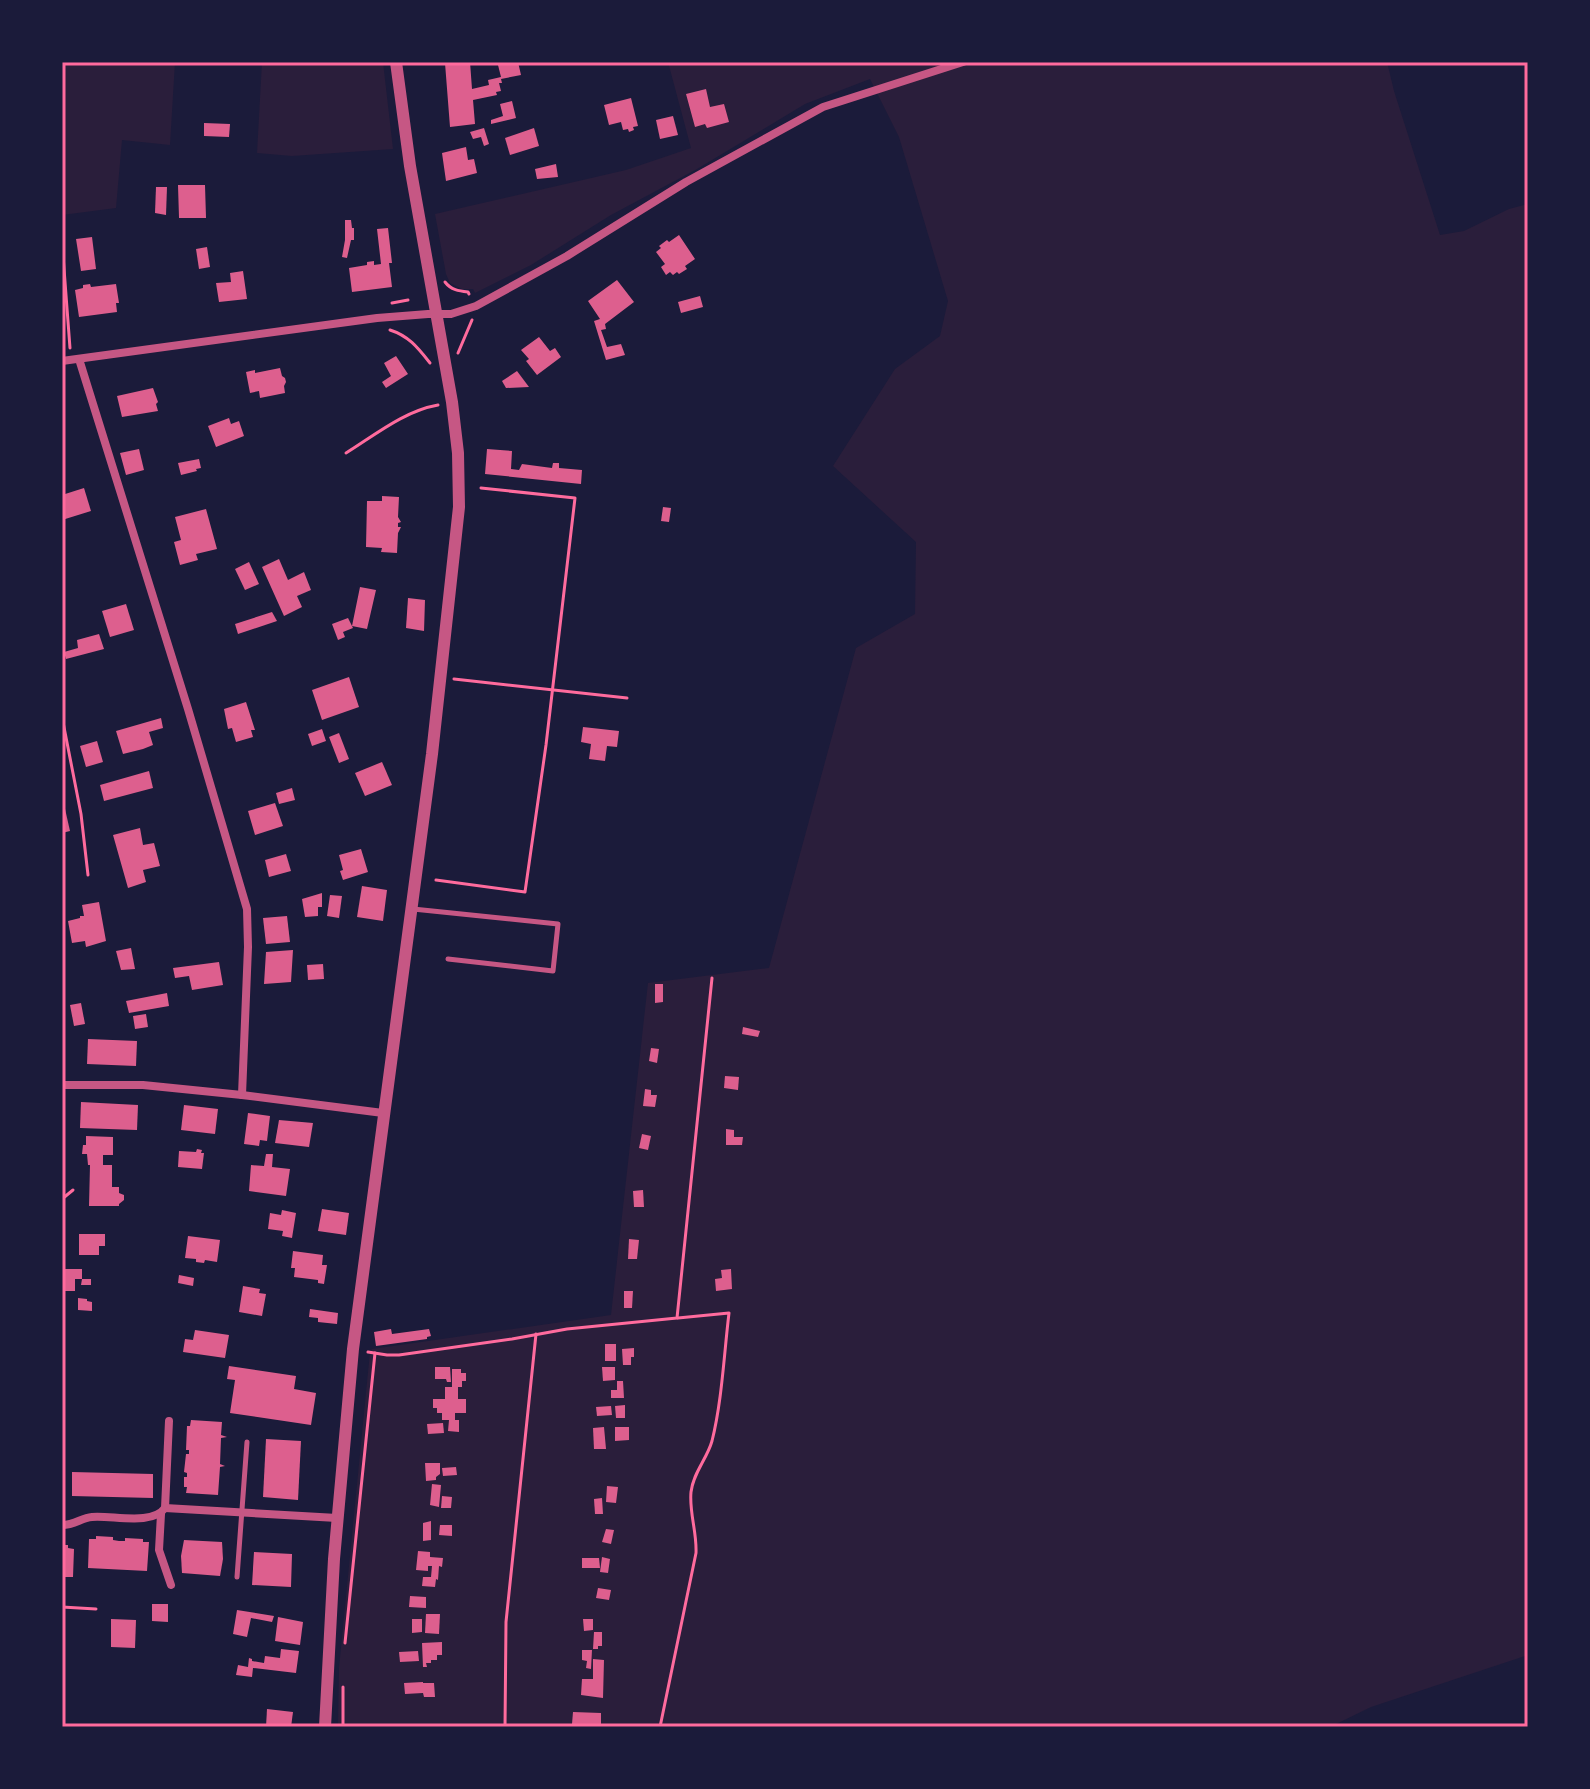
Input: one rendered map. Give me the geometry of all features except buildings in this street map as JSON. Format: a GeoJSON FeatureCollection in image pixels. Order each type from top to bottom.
{"type":"FeatureCollection","features":[{"type":"Feature","properties":{"kind":"street"},"geometry":{"type":"LineString","coordinates":[[325,1727],[337,1518],[353,1349],[432,754],[457,537],[459,476],[452,402],[410,166],[396,62]]}},
{"type":"Feature","properties":{"kind":"street"},"geometry":{"type":"LineString","coordinates":[[242,1095],[247,909],[188,709],[71,360],[377,318],[451,314],[476,306],[567,256],[686,182],[823,107],[963,62]]}},
{"type":"Feature","properties":{"kind":"street"},"geometry":{"type":"LineString","coordinates":[[62,1085],[143,1085],[383,1113]]}},
{"type":"Feature","properties":{"kind":"street"},"geometry":{"type":"LineString","coordinates":[[169,1421],[159,1550],[171,1585]]}},
{"type":"Feature","properties":{"kind":"street"},"geometry":{"type":"LineString","coordinates":[[62,1525],[72,1525],[89,1517],[146,1518],[163,1511],[337,1518]]}},
{"type":"Feature","properties":{"kind":"lane"},"geometry":{"type":"LineString","coordinates":[[412,909],[558,924],[553,971],[448,959]]}},
{"type":"Feature","properties":{"kind":"lane"},"geometry":{"type":"LineString","coordinates":[[237,1577],[247,1442]]}},
{"type":"Feature","properties":{"kind":"path"},"geometry":{"type":"LineString","coordinates":[[62,242],[71,360]]}},
{"type":"Feature","properties":{"kind":"path"},"geometry":{"type":"LineString","coordinates":[[386,329],[412,341],[434,369]]}},
{"type":"Feature","properties":{"kind":"path"},"geometry":{"type":"LineString","coordinates":[[346,453],[419,410],[452,402]]}},
{"type":"Feature","properties":{"kind":"path"},"geometry":{"type":"LineString","coordinates":[[436,880],[525,892],[575,498],[481,488]]}},
{"type":"Feature","properties":{"kind":"path"},"geometry":{"type":"LineString","coordinates":[[450,679],[627,698]]}},
{"type":"Feature","properties":{"kind":"path"},"geometry":{"type":"LineString","coordinates":[[62,717],[81,814],[88,875]]}},
{"type":"Feature","properties":{"kind":"path"},"geometry":{"type":"LineString","coordinates":[[677,1318],[712,978]]}},
{"type":"Feature","properties":{"kind":"path"},"geometry":{"type":"LineString","coordinates":[[62,1199],[73,1190]]}},
{"type":"Feature","properties":{"kind":"path"},"geometry":{"type":"LineString","coordinates":[[353,1349],[399,1355],[600,1325],[729,1313],[711,1445],[691,1488],[696,1553],[660,1727]]}},
{"type":"Feature","properties":{"kind":"path"},"geometry":{"type":"LineString","coordinates":[[505,1727],[506,1622],[536,1334]]}},
{"type":"Feature","properties":{"kind":"path"},"geometry":{"type":"LineString","coordinates":[[345,1652],[375,1353]]}},
{"type":"Feature","properties":{"kind":"path"},"geometry":{"type":"LineString","coordinates":[[62,1607],[96,1609]]}},
{"type":"Feature","properties":{"kind":"path"},"geometry":{"type":"LineString","coordinates":[[343,1682],[343,1727]]}},
{"type":"Feature","properties":{"kind":"shaded area"},"geometry":{"type":"Polygon","coordinates":[[[62,62],[175,62],[170,145],[122,140],[116,208],[62,215],[62,62]]]}},
{"type":"Feature","properties":{"kind":"shaded area"},"geometry":{"type":"Polygon","coordinates":[[[262,62],[383,62],[393,149],[292,156],[257,153],[262,62]]]}},
{"type":"Feature","properties":{"kind":"shaded area"},"geometry":{"type":"Polygon","coordinates":[[[668,62],[1387,62],[1440,235],[1464,231],[1509,209],[1528,204],[1528,1654],[1525,1656],[1371,1707],[1330,1727],[338,1727],[339,1668],[370,1352],[372,1349],[611,1315],[648,983],[769,968],[856,648],[915,614],[916,542],[833,466],[895,369],[940,336],[948,301],[899,137],[870,79],[805,104],[697,169],[611,215],[531,265],[475,293],[473,289],[462,289],[450,283],[435,214],[626,170],[691,148],[668,62]]]}}]}
